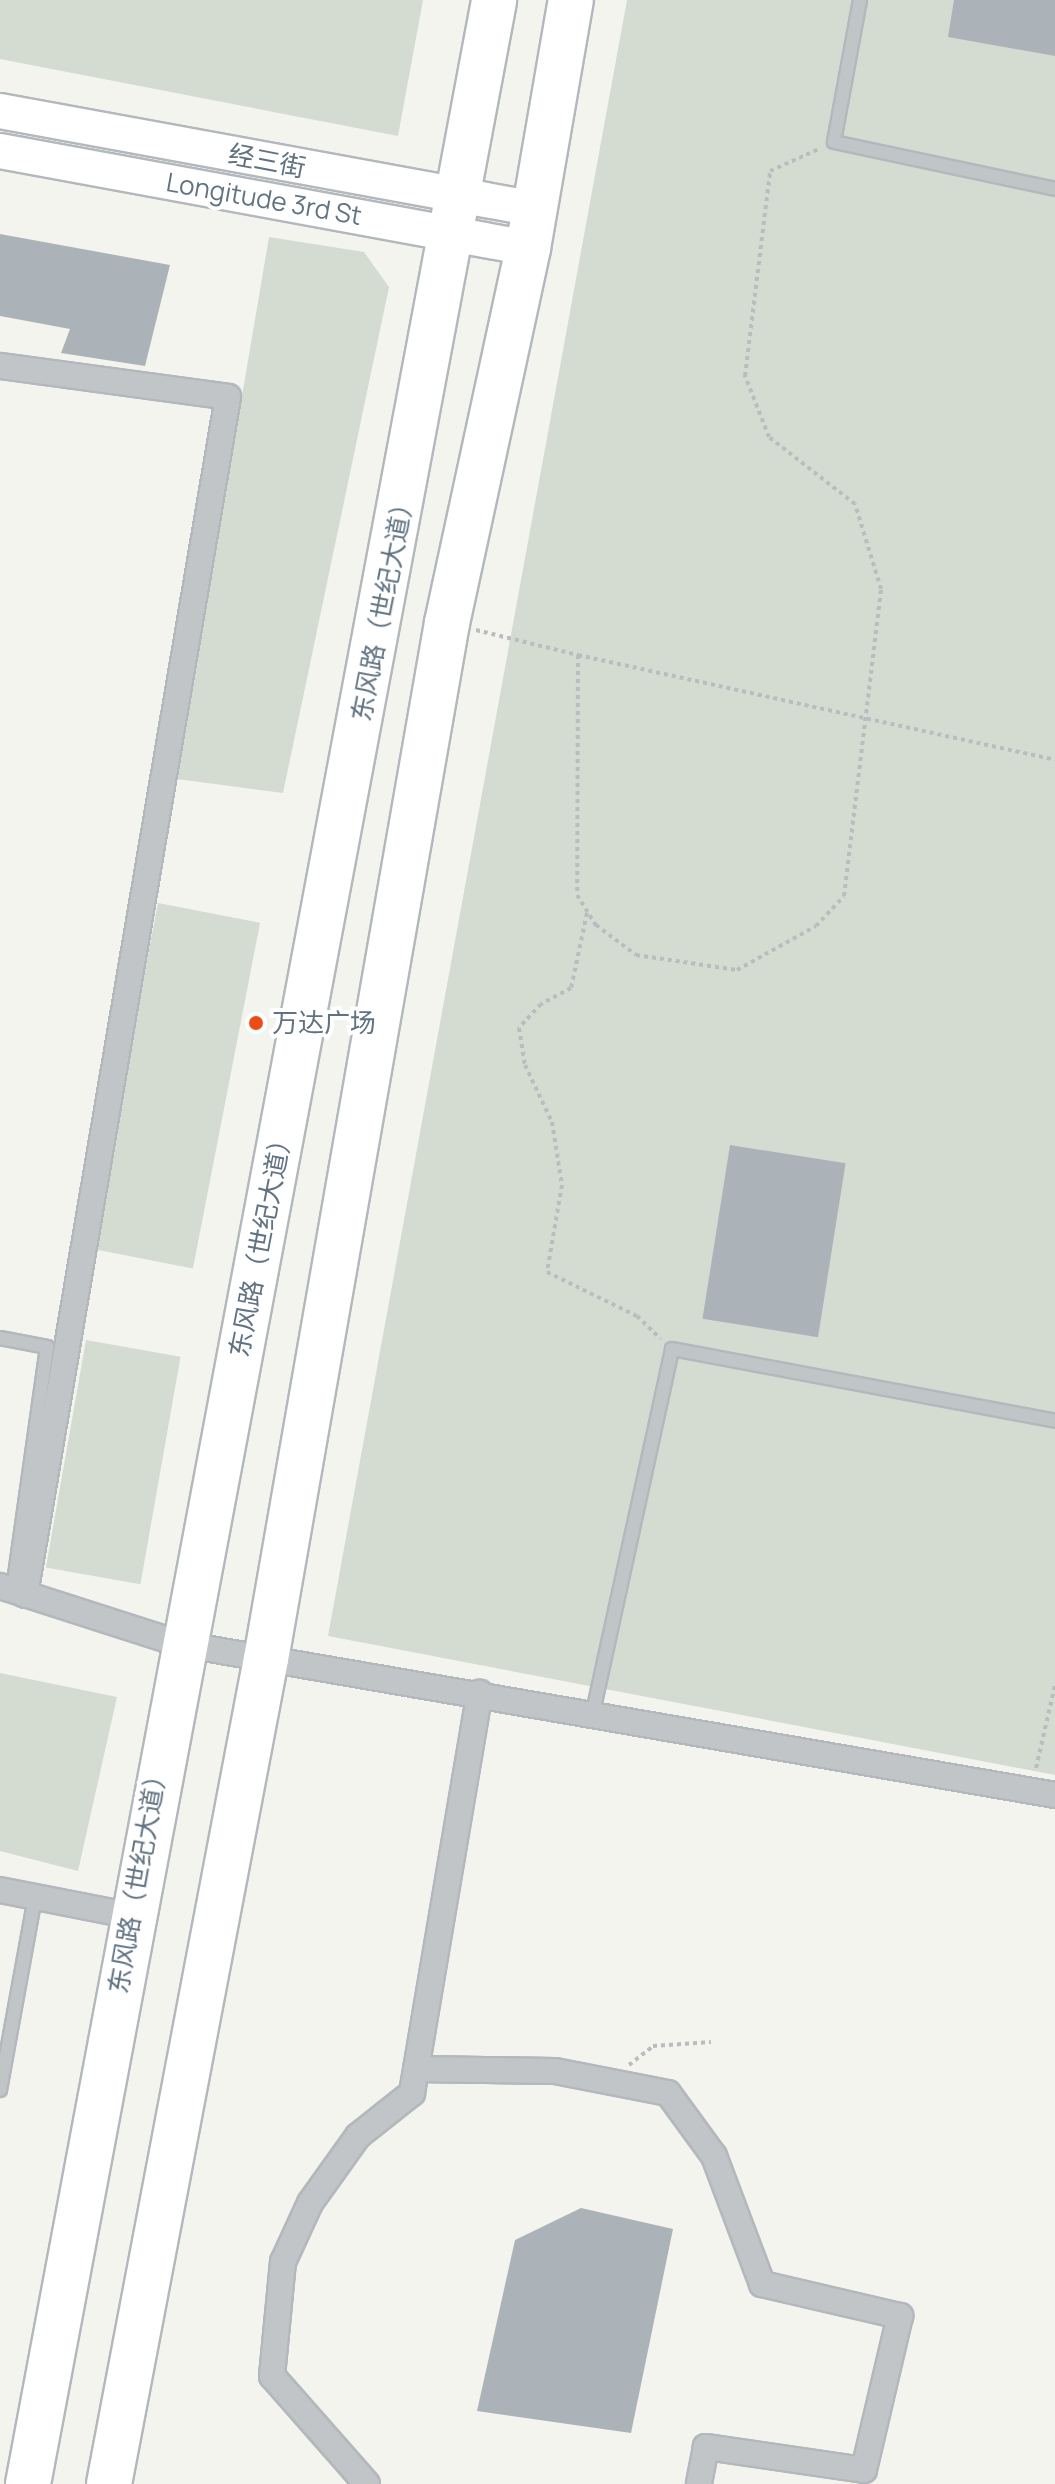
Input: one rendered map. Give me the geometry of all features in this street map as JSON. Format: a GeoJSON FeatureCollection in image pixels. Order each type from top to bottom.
{"type":"FeatureCollection","features":[{"type":"Feature","properties":{"kind":"highway","name":"东风路（世纪大道）"},"geometry":{"type":"LineString","coordinates":[[28,2484],[181,1644],[457,214],[494,0]]}},
{"type":"Feature","properties":{"kind":"highway"},"geometry":{"type":"LineString","coordinates":[[109,2484],[266,1659],[447,623],[532,229],[571,0]]}},
{"type":"Feature","properties":{"kind":"main road","name":"经三街"},"geometry":{"type":"LineString","coordinates":[[0,111],[457,214]]}},
{"type":"Feature","properties":{"kind":"main road","name":"Longitude 3rd St"},"geometry":{"type":"LineString","coordinates":[[0,151],[457,214],[532,229]]}},
{"type":"Feature","properties":{"kind":"street"},"geometry":{"type":"LineString","coordinates":[[0,366],[228,397],[13,1590],[181,1644],[593,1712],[1055,1795]]}},
{"type":"Feature","properties":{"kind":"street"},"geometry":{"type":"LineString","coordinates":[[367,2484],[272,2376],[283,2262],[310,2203],[358,2136],[412,2093],[480,1693]]}},
{"type":"Feature","properties":{"kind":"street"},"geometry":{"type":"LineString","coordinates":[[0,1890],[132,1916]]}},
{"type":"Feature","properties":{"kind":"street"},"geometry":{"type":"LineString","coordinates":[[416,2069],[555,2071],[668,2093],[714,2156],[762,2284],[900,2316],[864,2470],[706,2447],[699,2484]]}},
{"type":"Feature","properties":{"kind":"lane"},"geometry":{"type":"LineString","coordinates":[[860,0],[834,142],[1055,189]]}},
{"type":"Feature","properties":{"kind":"lane"},"geometry":{"type":"LineString","coordinates":[[0,1338],[47,1347],[13,1590]]}},
{"type":"Feature","properties":{"kind":"lane"},"geometry":{"type":"LineString","coordinates":[[593,1712],[672,1349],[1055,1421]]}},
{"type":"Feature","properties":{"kind":"lane"},"geometry":{"type":"LineString","coordinates":[[0,2090],[35,1897]]}},
{"type":"Feature","properties":{"kind":"path"},"geometry":{"type":"LineString","coordinates":[[578,655],[575,844],[577,895],[587,912],[636,955],[706,969],[737,970],[816,926],[844,896],[869,724],[881,589],[873,549],[855,504],[769,437],[745,376],[770,171],[834,142]]}},
{"type":"Feature","properties":{"kind":"path"},"geometry":{"type":"LineString","coordinates":[[447,623],[869,724],[1055,760]]}},
{"type":"Feature","properties":{"kind":"path"},"geometry":{"type":"LineString","coordinates":[[587,912],[571,988],[541,1004],[519,1028],[525,1065],[552,1122],[562,1185],[547,1272],[637,1316],[672,1349]]}},
{"type":"Feature","properties":{"kind":"path"},"geometry":{"type":"LineString","coordinates":[[1031,1790],[1055,1685]]}},
{"type":"Feature","properties":{"kind":"path"},"geometry":{"type":"LineString","coordinates":[[622,2082],[633,2058],[653,2046],[711,2042]]}},
{"type":"Feature","properties":{"kind":"shaded area"},"geometry":{"type":"Polygon","coordinates":[[[0,0],[423,0],[398,136],[0,59],[0,0]]]}},
{"type":"Feature","properties":{"kind":"shaded area"},"geometry":{"type":"Polygon","coordinates":[[[627,0],[1055,0],[1055,1775],[328,1636],[627,0]]]}},
{"type":"Feature","properties":{"kind":"shaded area"},"geometry":{"type":"Polygon","coordinates":[[[269,237],[364,252],[389,287],[283,793],[177,779],[269,237]]]}},
{"type":"Feature","properties":{"kind":"shaded area"},"geometry":{"type":"Polygon","coordinates":[[[158,903],[260,923],[193,1268],[91,1249],[158,903]]]}},
{"type":"Feature","properties":{"kind":"shaded area"},"geometry":{"type":"Polygon","coordinates":[[[86,1340],[181,1357],[140,1584],[46,1567],[86,1340]]]}},
{"type":"Feature","properties":{"kind":"shaded area"},"geometry":{"type":"Polygon","coordinates":[[[0,1673],[117,1697],[78,1871],[0,1851],[0,1673]]]}},
{"type":"Feature","properties":{"kind":"building"},"geometry":{"type":"Polygon","coordinates":[[[954,0],[1055,0],[1055,56],[948,37],[954,0]]]}},
{"type":"Feature","properties":{"kind":"building"},"geometry":{"type":"Polygon","coordinates":[[[0,234],[170,265],[145,366],[61,353],[70,329],[0,316],[0,234]]]}},
{"type":"Feature","properties":{"kind":"building"},"geometry":{"type":"Polygon","coordinates":[[[730,1145],[846,1163],[818,1337],[702,1319],[730,1145]]]}},
{"type":"Feature","properties":{"kind":"building"},"geometry":{"type":"Polygon","coordinates":[[[581,2208],[673,2229],[631,2433],[477,2411],[515,2240],[581,2208]]]}},
{"type":"Feature","properties":{"kind":"place","name":"万达广场"},"geometry":{"type":"Point","coordinates":[256,1023]}}]}
